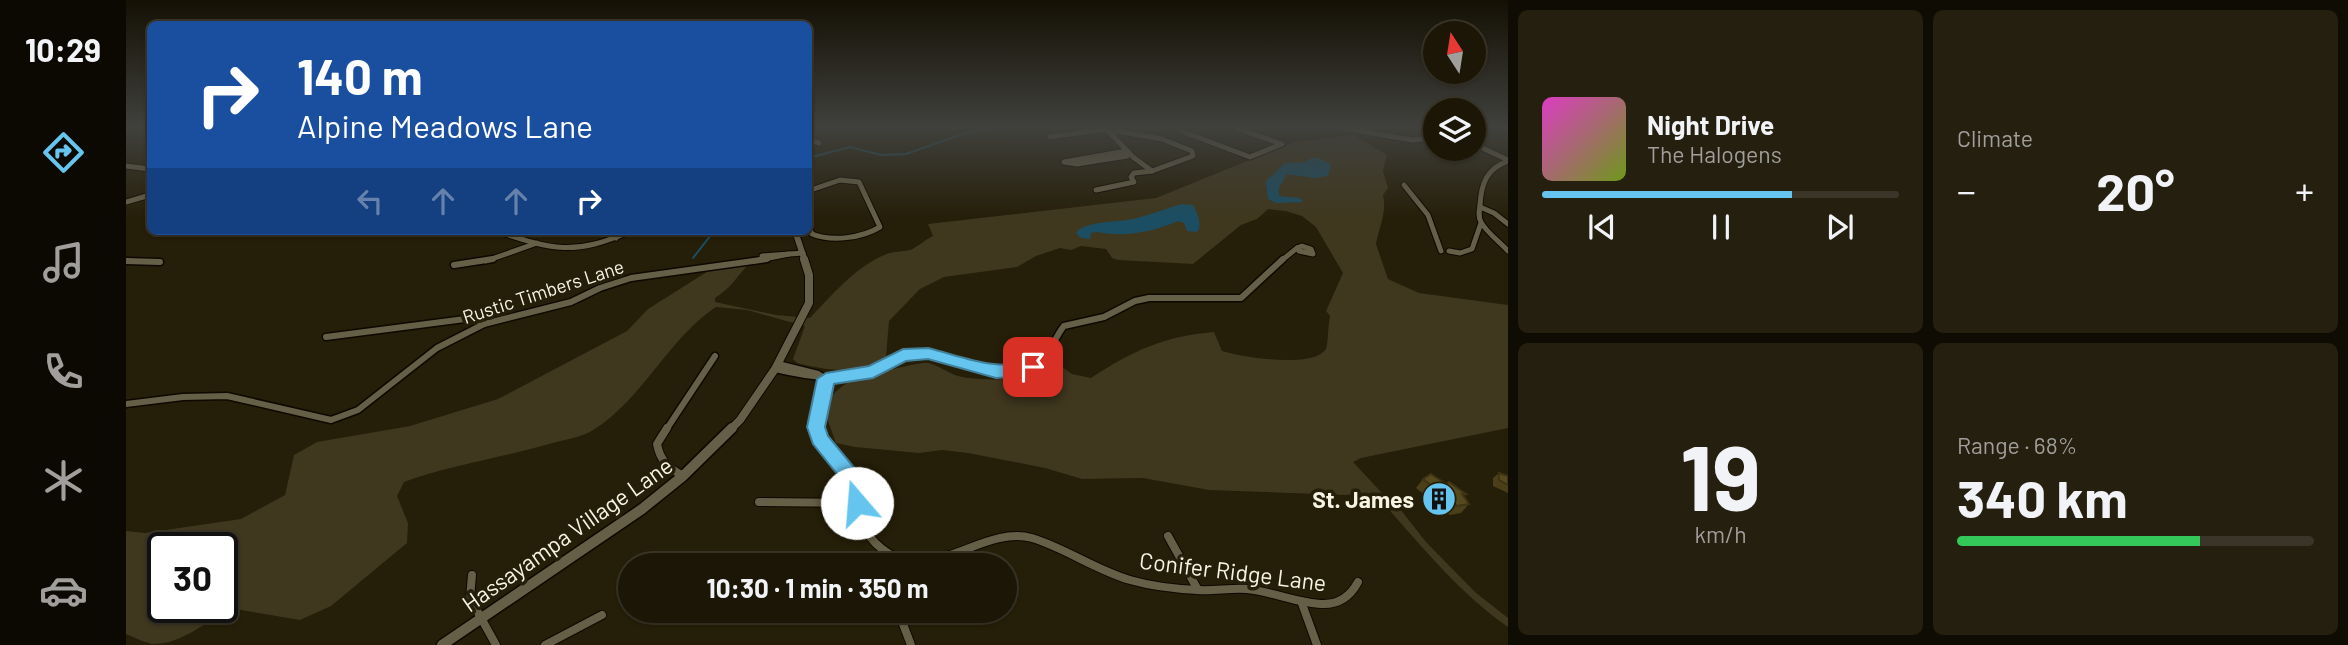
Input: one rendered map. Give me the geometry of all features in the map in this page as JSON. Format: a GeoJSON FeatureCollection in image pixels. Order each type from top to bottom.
{"type":"FeatureCollection","features":[{"type":"Feature","properties":{"kind":"street"},"geometry":{"type":"LineString","coordinates":[[1086,158],[1064,162],[1077,164],[1114,158]]}},
{"type":"Feature","properties":{"kind":"street"},"geometry":{"type":"LineString","coordinates":[[1136,158],[1152,171]]}},
{"type":"Feature","properties":{"kind":"street"},"geometry":{"type":"LineString","coordinates":[[1096,190],[1128,185],[1134,182],[1131,177],[1134,173],[1152,171],[1186,158]]}},
{"type":"Feature","properties":{"kind":"street"},"geometry":{"type":"LineString","coordinates":[[1449,251],[1460,253],[1472,249],[1481,223],[1480,207],[1489,169],[1508,160]]}},
{"type":"Feature","properties":{"kind":"street"},"geometry":{"type":"LineString","coordinates":[[126,166],[147,169]]}},
{"type":"Feature","properties":{"kind":"street"},"geometry":{"type":"LineString","coordinates":[[812,190],[842,179],[859,182],[880,227],[872,232],[821,238],[812,234]]}},
{"type":"Feature","properties":{"kind":"street"},"geometry":{"type":"LineString","coordinates":[[1405,186],[1417,194],[1439,239],[1441,251]]}},
{"type":"Feature","properties":{"kind":"street"},"geometry":{"type":"LineString","coordinates":[[126,202],[147,196]]}},
{"type":"Feature","properties":{"kind":"street"},"geometry":{"type":"LineString","coordinates":[[1480,207],[1494,213],[1508,225]]}},
{"type":"Feature","properties":{"kind":"street"},"geometry":{"type":"LineString","coordinates":[[1481,223],[1508,251]]}},
{"type":"Feature","properties":{"kind":"street"},"geometry":{"type":"LineString","coordinates":[[510,235],[572,251],[589,249],[622,235]]}},
{"type":"Feature","properties":{"kind":"street"},"geometry":{"type":"LineString","coordinates":[[612,235],[616,238]]}},
{"type":"Feature","properties":{"kind":"street","name":"Hassayampa Village Lane"},"geometry":{"type":"LineString","coordinates":[[442,645],[642,509],[683,476],[740,419],[777,366],[804,314],[811,288],[796,235]]}},
{"type":"Feature","properties":{"kind":"street"},"geometry":{"type":"LineString","coordinates":[[454,265],[503,256],[525,250],[537,243]]}},
{"type":"Feature","properties":{"kind":"street"},"geometry":{"type":"LineString","coordinates":[[777,366],[826,379],[865,374],[880,369],[903,355],[928,353],[996,372],[1020,371],[1043,362],[1064,326],[1104,317],[1135,301],[1149,298],[1241,298],[1283,257],[1297,248]]}},
{"type":"Feature","properties":{"kind":"street","name":"Rustic Timbers Lane"},"geometry":{"type":"LineString","coordinates":[[126,404],[227,396],[331,420],[358,410],[437,348],[484,324],[571,302],[623,280],[803,253]]}},
{"type":"Feature","properties":{"kind":"street"},"geometry":{"type":"LineString","coordinates":[[126,261],[160,262]]}},
{"type":"Feature","properties":{"kind":"street"},"geometry":{"type":"LineString","coordinates":[[326,337],[465,319],[474,319],[484,324]]}},
{"type":"Feature","properties":{"kind":"street"},"geometry":{"type":"LineString","coordinates":[[683,476],[667,467],[659,458],[657,444],[715,356]]}},
{"type":"Feature","properties":{"kind":"street","name":"Conifer Ridge Lane"},"geometry":{"type":"LineString","coordinates":[[826,379],[816,427],[820,439],[850,477],[866,535],[888,553]]}},
{"type":"Feature","properties":{"kind":"street"},"geometry":{"type":"LineString","coordinates":[[759,502],[857,503]]}},
{"type":"Feature","properties":{"kind":"street","name":"Conifer Ridge Lane"},"geometry":{"type":"LineString","coordinates":[[955,553],[993,539],[1011,536],[1045,542],[1127,579],[1172,588],[1247,589],[1323,604],[1336,603],[1351,595],[1358,582]]}},
{"type":"Feature","properties":{"kind":"street"},"geometry":{"type":"LineString","coordinates":[[1168,536],[1198,590]]}},
{"type":"Feature","properties":{"kind":"street"},"geometry":{"type":"LineString","coordinates":[[472,575],[470,598],[496,645]]}},
{"type":"Feature","properties":{"kind":"street"},"geometry":{"type":"LineString","coordinates":[[1301,601],[1317,645]]}},
{"type":"Feature","properties":{"kind":"street"},"geometry":{"type":"LineString","coordinates":[[545,645],[602,615]]}},
{"type":"Feature","properties":{"kind":"street"},"geometry":{"type":"LineString","coordinates":[[903,623],[911,645]]}},
{"type":"Feature","properties":{"kind":"shaded area"},"geometry":{"type":"Polygon","coordinates":[[[1254,158],[1386,158],[1383,171],[1388,188],[1383,195],[1383,214],[1376,244],[1388,279],[1419,293],[1508,305],[1508,428],[1361,458],[1353,462],[1381,492],[1393,500],[1426,542],[1475,592],[1508,618],[1508,627],[1454,581],[1374,493],[1345,495],[1209,490],[1143,478],[1082,479],[1045,468],[968,453],[942,450],[919,453],[836,443],[825,413],[828,399],[849,382],[914,365],[928,363],[958,376],[995,379],[1039,374],[1059,365],[1072,374],[1091,378],[1149,346],[1179,337],[1214,332],[1222,351],[1231,353],[1276,360],[1307,359],[1319,355],[1327,347],[1330,316],[1326,311],[1343,273],[1316,227],[1302,216],[1268,209],[1257,219],[1241,225],[1193,264],[1118,260],[1112,258],[1106,249],[1081,246],[1071,250],[1060,248],[1036,256],[1017,267],[944,277],[920,289],[889,321],[886,357],[854,369],[820,368],[797,363],[793,359],[805,326],[747,310],[716,307],[684,335],[628,401],[590,432],[404,482],[397,496],[408,523],[407,543],[331,606],[300,620],[238,610],[238,532],[152,532],[241,519],[285,495],[294,455],[317,442],[410,426],[498,399],[627,331],[648,309],[713,268],[734,264],[747,266],[729,287],[715,298],[715,302],[776,315],[810,318],[865,265],[890,253],[910,250],[933,236],[928,224],[1156,198],[1254,158]]]}},
{"type":"Feature","properties":{"kind":"shaded area"},"geometry":{"type":"Polygon","coordinates":[[[126,531],[145,533],[147,623],[206,623],[173,641],[152,644],[126,634],[126,531]]]}},
{"type":"Feature","properties":{"kind":"water"},"geometry":{"type":"Polygon","coordinates":[[[1318,158],[1331,164],[1328,176],[1314,178],[1287,174],[1279,188],[1279,196],[1300,198],[1303,202],[1276,203],[1268,199],[1266,181],[1285,163],[1318,158]]]}},
{"type":"Feature","properties":{"kind":"water"},"geometry":{"type":"Polygon","coordinates":[[[1181,204],[1193,205],[1198,215],[1197,232],[1187,231],[1184,223],[1178,221],[1140,232],[1091,233],[1090,239],[1081,238],[1076,233],[1086,226],[1133,219],[1181,204]]]}},
{"type":"Feature","properties":{"kind":"building"},"geometry":{"type":"Polygon","coordinates":[[[1499,473],[1508,476],[1508,485],[1499,480],[1499,473]]]}},
{"type":"Feature","properties":{"kind":"building"},"geometry":{"type":"Polygon","coordinates":[[[1431,474],[1466,494],[1462,494],[1469,504],[1457,506],[1423,479],[1431,474]]]}},
{"type":"Feature","properties":{"kind":"waterway"},"geometry":{"type":"LineString","coordinates":[[693,258],[711,235]]}},
{"type":"Feature","properties":{"kind":"place","name":"St. James"},"geometry":{"type":"Point","coordinates":[1439,499]}},
{"type":"Feature","properties":{"kind":"route"},"geometry":{"type":"LineString","coordinates":[[857,503],[850,477],[843,465],[824,446],[816,427],[826,379],[858,376],[880,369],[903,355],[928,353],[996,372],[1007,373],[1033,367]]}}]}
